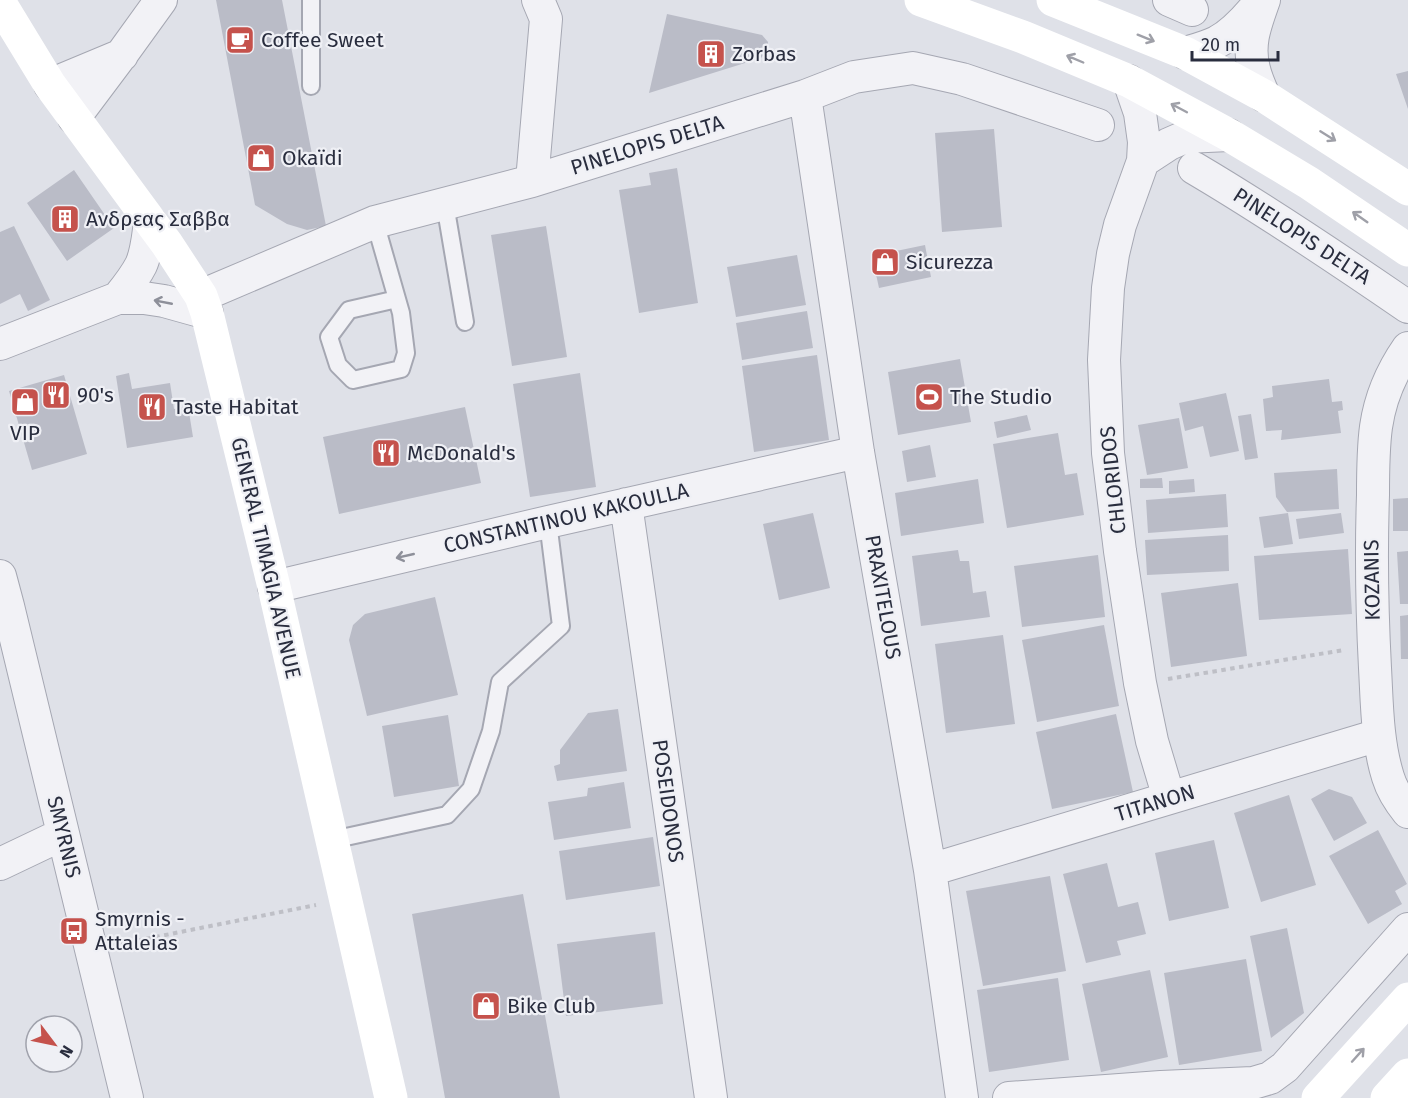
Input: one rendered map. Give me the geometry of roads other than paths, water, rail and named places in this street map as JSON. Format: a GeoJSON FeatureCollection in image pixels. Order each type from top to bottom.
{"type":"FeatureCollection","features":[{"type":"Feature","properties":{"kind":"main road"},"geometry":{"type":"LineString","coordinates":[[921,0],[1023,37],[1128,81],[1229,135],[1309,183],[1408,250]]}},
{"type":"Feature","properties":{"kind":"main road"},"geometry":{"type":"LineString","coordinates":[[1053,0],[1185,53],[1264,96],[1408,189]]}},
{"type":"Feature","properties":{"kind":"main road","name":"GENERAL TIMAGIA AVENUE"},"geometry":{"type":"LineString","coordinates":[[0,3],[50,85],[167,244],[204,305],[274,587],[391,1098]]}},
{"type":"Feature","properties":{"kind":"main road"},"geometry":{"type":"LineString","coordinates":[[1318,1098],[1408,999]]}},
{"type":"Feature","properties":{"kind":"main road"},"geometry":{"type":"LineString","coordinates":[[1388,1098],[1408,1075]]}},
{"type":"Feature","properties":{"kind":"street"},"geometry":{"type":"LineString","coordinates":[[74,118],[161,0]]}},
{"type":"Feature","properties":{"kind":"street"},"geometry":{"type":"LineString","coordinates":[[532,181],[546,19],[538,0]]}},
{"type":"Feature","properties":{"kind":"street"},"geometry":{"type":"LineString","coordinates":[[1185,53],[1216,43],[1231,33],[1263,0]]}},
{"type":"Feature","properties":{"kind":"street"},"geometry":{"type":"LineString","coordinates":[[1263,0],[1253,30],[1251,49],[1254,68],[1264,96]]}},
{"type":"Feature","properties":{"kind":"street"},"geometry":{"type":"LineString","coordinates":[[50,85],[122,54]]}},
{"type":"Feature","properties":{"kind":"street","name":"PINELOPIS DELTA"},"geometry":{"type":"LineString","coordinates":[[204,305],[375,222],[532,181],[806,96],[854,77],[913,68],[962,79],[1098,125]]}},
{"type":"Feature","properties":{"kind":"street","name":"CHLORIDOS"},"geometry":{"type":"LineString","coordinates":[[1128,81],[1140,113],[1144,142],[1143,161],[1120,225],[1108,288],[1104,360],[1108,453],[1140,683],[1152,741],[1169,798]]}},
{"type":"Feature","properties":{"kind":"street","name":"PRAXITELOUS"},"geometry":{"type":"LineString","coordinates":[[806,96],[858,452],[930,870],[962,1098]]}},
{"type":"Feature","properties":{"kind":"street"},"geometry":{"type":"LineString","coordinates":[[1143,161],[1168,144],[1185,137],[1229,135]]}},
{"type":"Feature","properties":{"kind":"street","name":"PINELOPIS DELTA"},"geometry":{"type":"LineString","coordinates":[[1194,168],[1242,196],[1408,307]]}},
{"type":"Feature","properties":{"kind":"street"},"geometry":{"type":"LineString","coordinates":[[118,298],[142,264],[150,222]]}},
{"type":"Feature","properties":{"kind":"street"},"geometry":{"type":"LineString","coordinates":[[0,344],[118,298],[144,298],[204,305]]}},
{"type":"Feature","properties":{"kind":"street","name":"KOZANIS"},"geometry":{"type":"LineString","coordinates":[[1408,348],[1401,357],[1381,403],[1376,428],[1372,526],[1374,645],[1379,735],[1388,778],[1395,794],[1408,812]]}},
{"type":"Feature","properties":{"kind":"street","name":"CONSTANTINOU KAKOULLA"},"geometry":{"type":"LineString","coordinates":[[274,587],[858,452]]}},
{"type":"Feature","properties":{"kind":"street","name":"POSEIDONOS"},"geometry":{"type":"LineString","coordinates":[[626,504],[711,1098]]}},
{"type":"Feature","properties":{"kind":"street","name":"SMYRNIS"},"geometry":{"type":"LineString","coordinates":[[0,576],[4,608],[63,834],[127,1098]]}},
{"type":"Feature","properties":{"kind":"street","name":"TITANON"},"geometry":{"type":"LineString","coordinates":[[930,870],[1379,735]]}},
{"type":"Feature","properties":{"kind":"street"},"geometry":{"type":"LineString","coordinates":[[0,864],[63,834]]}},
{"type":"Feature","properties":{"kind":"street"},"geometry":{"type":"LineString","coordinates":[[1009,1098],[1253,1083],[1270,1078],[1291,1061],[1408,929]]}},
{"type":"Feature","properties":{"kind":"lane"},"geometry":{"type":"LineString","coordinates":[[311,0],[311,86]]}},
{"type":"Feature","properties":{"kind":"lane"},"geometry":{"type":"LineString","coordinates":[[445,204],[465,322]]}},
{"type":"Feature","properties":{"kind":"lane"},"geometry":{"type":"LineString","coordinates":[[375,222],[397,299],[401,314],[406,354],[401,369],[353,380],[338,365],[329,337],[349,310],[397,299]]}},
{"type":"Feature","properties":{"kind":"lane"},"geometry":{"type":"LineString","coordinates":[[332,840],[447,815],[471,789],[491,731],[500,682],[561,627],[548,522]]}},
{"type":"Feature","properties":{"kind":"place","name":"Coffee Sweet"},"geometry":{"type":"Point","coordinates":[240,40]}},
{"type":"Feature","properties":{"kind":"place","name":"Zorbas"},"geometry":{"type":"Point","coordinates":[711,54]}},
{"type":"Feature","properties":{"kind":"place","name":"Okaïdi"},"geometry":{"type":"Point","coordinates":[261,158]}},
{"type":"Feature","properties":{"kind":"place","name":"Ανδρεας Σαββα"},"geometry":{"type":"Point","coordinates":[65,219]}},
{"type":"Feature","properties":{"kind":"place","name":"Sicurezza"},"geometry":{"type":"Point","coordinates":[885,262]}},
{"type":"Feature","properties":{"kind":"place","name":"90's"},"geometry":{"type":"Point","coordinates":[56,395]}},
{"type":"Feature","properties":{"kind":"place","name":"The Studio"},"geometry":{"type":"Point","coordinates":[929,397]}},
{"type":"Feature","properties":{"kind":"place","name":"VIP"},"geometry":{"type":"Point","coordinates":[25,402]}},
{"type":"Feature","properties":{"kind":"place","name":"Taste Habitat"},"geometry":{"type":"Point","coordinates":[152,407]}},
{"type":"Feature","properties":{"kind":"place","name":"McDonald's"},"geometry":{"type":"Point","coordinates":[386,453]}},
{"type":"Feature","properties":{"kind":"place","name":"Smyrnis - Attaleias"},"geometry":{"type":"Point","coordinates":[74,931]}},
{"type":"Feature","properties":{"kind":"place","name":"Bike Club"},"geometry":{"type":"Point","coordinates":[486,1006]}}]}
